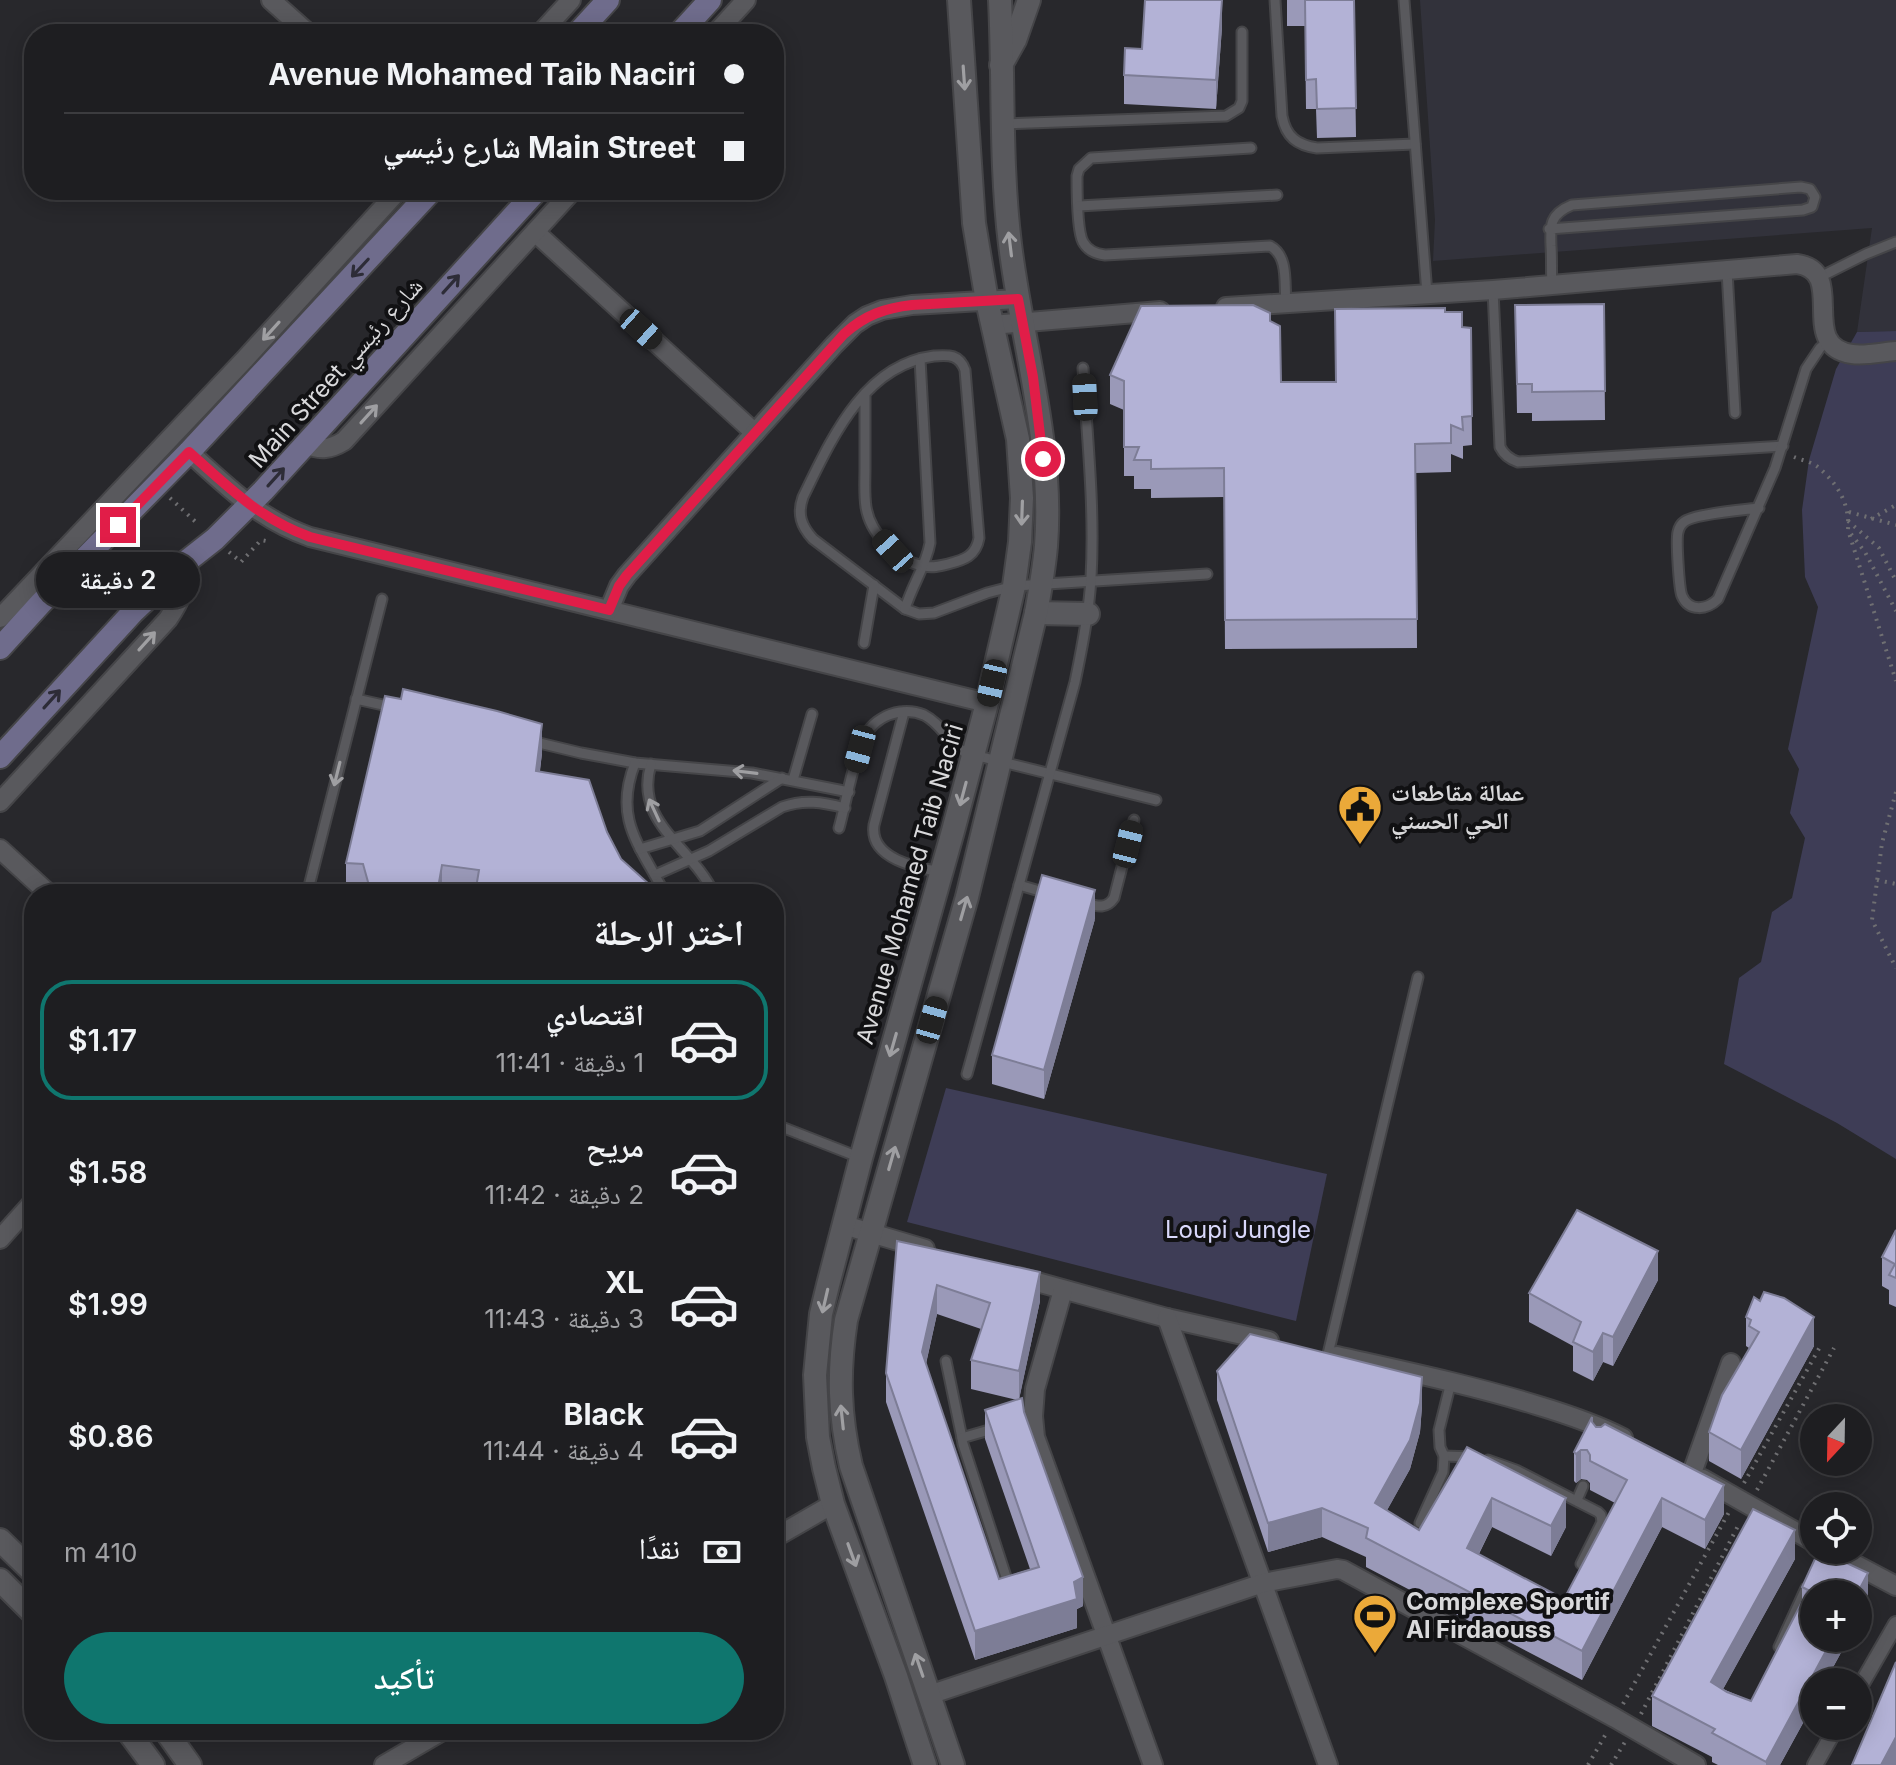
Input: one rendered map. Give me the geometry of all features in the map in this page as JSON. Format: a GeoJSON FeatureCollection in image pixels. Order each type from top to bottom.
{"type":"FeatureCollection","features":[{"type":"Feature","properties":{"kind":"main road"},"geometry":{"type":"LineString","coordinates":[[586,24],[608,0]]}},
{"type":"Feature","properties":{"kind":"main road"},"geometry":{"type":"LineString","coordinates":[[688,24],[710,0]]}},
{"type":"Feature","properties":{"kind":"main road"},"geometry":{"type":"LineString","coordinates":[[0,648],[189,452],[423,200]]}},
{"type":"Feature","properties":{"kind":"main road","name":"Main Street شارع رئيسي"},"geometry":{"type":"LineString","coordinates":[[0,757],[115,631],[249,506],[528,200]]}},
{"type":"Feature","properties":{"kind":"street"},"geometry":{"type":"LineString","coordinates":[[271,0],[298,24]]}},
{"type":"Feature","properties":{"kind":"street"},"geometry":{"type":"LineString","coordinates":[[549,24],[571,0]]}},
{"type":"Feature","properties":{"kind":"street"},"geometry":{"type":"LineString","coordinates":[[724,24],[746,0]]}},
{"type":"Feature","properties":{"kind":"street","name":"Avenue Mohamed Taib Naciri"},"geometry":{"type":"LineString","coordinates":[[925,1765],[833,1504],[818,1437],[815,1375],[821,1314],[987,703],[1014,586],[1021,528],[1018,439],[987,301],[974,223],[959,0]]}},
{"type":"Feature","properties":{"kind":"street"},"geometry":{"type":"LineString","coordinates":[[953,1765],[851,1466],[843,1424],[840,1380],[846,1320],[967,897],[1042,583],[1047,502],[1039,418],[1006,208],[1000,0]]}},
{"type":"Feature","properties":{"kind":"street"},"geometry":{"type":"LineString","coordinates":[[1001,66],[1015,40],[1029,0]]}},
{"type":"Feature","properties":{"kind":"street"},"geometry":{"type":"LineString","coordinates":[[0,618],[245,359],[390,200]]}},
{"type":"Feature","properties":{"kind":"street"},"geometry":{"type":"LineString","coordinates":[[306,444],[330,448],[344,441],[564,200]]}},
{"type":"Feature","properties":{"kind":"street"},"geometry":{"type":"LineString","coordinates":[[535,232],[755,433]]}},
{"type":"Feature","properties":{"kind":"street"},"geometry":{"type":"LineString","coordinates":[[1209,308],[1493,290],[1797,264],[1810,268],[1820,277],[1823,326],[1829,340],[1840,350],[1856,355],[1896,351]]}},
{"type":"Feature","properties":{"kind":"street"},"geometry":{"type":"LineString","coordinates":[[609,610],[627,575],[844,334],[867,316],[912,305],[987,301],[1020,310],[1178,310]]}},
{"type":"Feature","properties":{"kind":"street"},"geometry":{"type":"LineString","coordinates":[[992,325],[1020,310]]}},
{"type":"Feature","properties":{"kind":"street"},"geometry":{"type":"LineString","coordinates":[[189,452],[249,506],[290,530],[310,537],[987,703]]}},
{"type":"Feature","properties":{"kind":"street"},"geometry":{"type":"LineString","coordinates":[[0,802],[168,619],[185,586],[187,561]]}},
{"type":"Feature","properties":{"kind":"street"},"geometry":{"type":"LineString","coordinates":[[1036,613],[1088,614]]}},
{"type":"Feature","properties":{"kind":"street"},"geometry":{"type":"LineString","coordinates":[[0,849],[38,884]]}},
{"type":"Feature","properties":{"kind":"street"},"geometry":{"type":"LineString","coordinates":[[0,1239],[24,1212]]}},
{"type":"Feature","properties":{"kind":"street"},"geometry":{"type":"LineString","coordinates":[[844,1225],[945,1254]]}},
{"type":"Feature","properties":{"kind":"street"},"geometry":{"type":"LineString","coordinates":[[1004,1272],[1167,1318],[1284,1344]]}},
{"type":"Feature","properties":{"kind":"street"},"geometry":{"type":"LineString","coordinates":[[1063,1290],[1027,1418],[1153,1765]]}},
{"type":"Feature","properties":{"kind":"street"},"geometry":{"type":"LineString","coordinates":[[1167,1318],[1328,1765]]}},
{"type":"Feature","properties":{"kind":"street"},"geometry":{"type":"LineString","coordinates":[[1320,1352],[1521,1401],[1636,1444]]}},
{"type":"Feature","properties":{"kind":"street"},"geometry":{"type":"LineString","coordinates":[[1731,1363],[1685,1469],[1800,1534]]}},
{"type":"Feature","properties":{"kind":"street"},"geometry":{"type":"LineString","coordinates":[[784,1532],[833,1504]]}},
{"type":"Feature","properties":{"kind":"street"},"geometry":{"type":"LineString","coordinates":[[0,1540],[24,1563]]}},
{"type":"Feature","properties":{"kind":"street"},"geometry":{"type":"LineString","coordinates":[[1844,1564],[1896,1586]]}},
{"type":"Feature","properties":{"kind":"street"},"geometry":{"type":"LineString","coordinates":[[929,1695],[1263,1583],[1330,1569],[1343,1570],[1696,1765]]}},
{"type":"Feature","properties":{"kind":"street"},"geometry":{"type":"LineString","coordinates":[[0,1580],[24,1604]]}},
{"type":"Feature","properties":{"kind":"street"},"geometry":{"type":"LineString","coordinates":[[1871,1668],[1896,1624]]}},
{"type":"Feature","properties":{"kind":"street"},"geometry":{"type":"LineString","coordinates":[[134,1740],[153,1765]]}},
{"type":"Feature","properties":{"kind":"street"},"geometry":{"type":"LineString","coordinates":[[172,1740],[190,1765]]}},
{"type":"Feature","properties":{"kind":"street"},"geometry":{"type":"LineString","coordinates":[[384,1765],[427,1740]]}},
{"type":"Feature","properties":{"kind":"street"},"geometry":{"type":"LineString","coordinates":[[1815,1765],[1829,1740]]}},
{"type":"Feature","properties":{"kind":"lane"},"geometry":{"type":"LineString","coordinates":[[1275,0],[1282,116],[1291,138],[1317,148],[1415,144]]}},
{"type":"Feature","properties":{"kind":"lane"},"geometry":{"type":"LineString","coordinates":[[1404,0],[1427,294]]}},
{"type":"Feature","properties":{"kind":"lane"},"geometry":{"type":"LineString","coordinates":[[1002,124],[1226,116],[1239,108],[1242,101],[1242,32]]}},
{"type":"Feature","properties":{"kind":"lane"},"geometry":{"type":"LineString","coordinates":[[1251,148],[1091,158],[1079,169],[1077,176],[1083,241],[1092,251],[1105,255],[1270,246],[1282,258],[1286,303]]}},
{"type":"Feature","properties":{"kind":"lane"},"geometry":{"type":"LineString","coordinates":[[1549,229],[1803,210],[1812,207],[1815,197],[1810,189],[1801,187],[1572,205],[1559,212],[1549,229],[1552,285]]}},
{"type":"Feature","properties":{"kind":"lane"},"geometry":{"type":"LineString","coordinates":[[1079,206],[1277,195]]}},
{"type":"Feature","properties":{"kind":"lane"},"geometry":{"type":"LineString","coordinates":[[1820,277],[1896,242]]}},
{"type":"Feature","properties":{"kind":"lane"},"geometry":{"type":"LineString","coordinates":[[1727,271],[1735,413]]}},
{"type":"Feature","properties":{"kind":"lane"},"geometry":{"type":"LineString","coordinates":[[1493,290],[1500,447],[1512,460],[1782,449]]}},
{"type":"Feature","properties":{"kind":"lane"},"geometry":{"type":"LineString","coordinates":[[1759,508],[1691,518],[1681,525],[1677,536],[1680,591],[1687,603],[1700,608],[1718,599],[1759,508],[1782,449],[1806,369],[1829,340]]}},
{"type":"Feature","properties":{"kind":"lane"},"geometry":{"type":"LineString","coordinates":[[865,394],[865,496],[867,514],[875,531],[893,551],[912,563],[940,566],[967,558],[976,550],[979,538],[963,364],[949,355],[920,359],[892,371],[865,394],[853,407],[833,437],[803,497],[799,515],[813,539],[905,609],[919,614],[934,613],[1014,586],[1207,574]]}},
{"type":"Feature","properties":{"kind":"lane"},"geometry":{"type":"LineString","coordinates":[[905,609],[930,543],[920,359]]}},
{"type":"Feature","properties":{"kind":"lane"},"geometry":{"type":"LineString","coordinates":[[967,1074],[1075,682],[1088,614],[1092,540],[1083,368]]}},
{"type":"Feature","properties":{"kind":"lane"},"geometry":{"type":"LineString","coordinates":[[864,643],[874,585]]}},
{"type":"Feature","properties":{"kind":"lane"},"geometry":{"type":"LineString","coordinates":[[310,884],[382,599]]}},
{"type":"Feature","properties":{"kind":"lane"},"geometry":{"type":"LineString","coordinates":[[356,699],[401,710]]}},
{"type":"Feature","properties":{"kind":"lane"},"geometry":{"type":"LineString","coordinates":[[839,828],[860,749],[868,732],[884,718],[904,712],[926,716],[939,725],[959,749],[973,755],[1156,800]]}},
{"type":"Feature","properties":{"kind":"lane"},"geometry":{"type":"LineString","coordinates":[[904,712],[874,825],[874,840],[883,851],[897,859],[942,872]]}},
{"type":"Feature","properties":{"kind":"lane"},"geometry":{"type":"LineString","coordinates":[[640,849],[700,831],[788,779],[812,714]]}},
{"type":"Feature","properties":{"kind":"lane"},"geometry":{"type":"LineString","coordinates":[[521,739],[635,763],[788,779],[849,792]]}},
{"type":"Feature","properties":{"kind":"lane"},"geometry":{"type":"LineString","coordinates":[[635,763],[626,807],[633,836],[660,884]]}},
{"type":"Feature","properties":{"kind":"lane"},"geometry":{"type":"LineString","coordinates":[[651,764],[647,784],[649,804],[662,827],[692,860],[708,884]]}},
{"type":"Feature","properties":{"kind":"lane"},"geometry":{"type":"LineString","coordinates":[[655,875],[692,860],[792,803],[814,801],[845,808]]}},
{"type":"Feature","properties":{"kind":"lane"},"geometry":{"type":"LineString","coordinates":[[1079,901],[1100,907],[1114,898],[1134,820]]}},
{"type":"Feature","properties":{"kind":"lane"},"geometry":{"type":"LineString","coordinates":[[1019,885],[1064,897]]}},
{"type":"Feature","properties":{"kind":"lane"},"geometry":{"type":"LineString","coordinates":[[1320,1352],[1418,977]]}},
{"type":"Feature","properties":{"kind":"lane"},"geometry":{"type":"LineString","coordinates":[[784,1128],[861,1158]]}},
{"type":"Feature","properties":{"kind":"lane"},"geometry":{"type":"LineString","coordinates":[[946,1361],[966,1457],[1012,1595]]}},
{"type":"Feature","properties":{"kind":"lane"},"geometry":{"type":"LineString","coordinates":[[1420,1523],[1443,1472],[1444,1456],[1439,1430],[1451,1382]]}},
{"type":"Feature","properties":{"kind":"lane"},"geometry":{"type":"LineString","coordinates":[[962,1438],[1009,1424]]}},
{"type":"Feature","properties":{"kind":"lane"},"geometry":{"type":"LineString","coordinates":[[1444,1456],[1474,1457],[1503,1464],[1598,1512],[1602,1518],[1601,1526],[1581,1564]]}},
{"type":"Feature","properties":{"kind":"lane"},"geometry":{"type":"LineString","coordinates":[[1577,1500],[1583,1486]]}},
{"type":"Feature","properties":{"kind":"lane"},"geometry":{"type":"LineString","coordinates":[[1777,1651],[1811,1579]]}},
{"type":"Feature","properties":{"kind":"path"},"geometry":{"type":"LineString","coordinates":[[1782,449],[1816,466],[1841,492],[1849,512],[1848,530],[1896,681]]}},
{"type":"Feature","properties":{"kind":"path"},"geometry":{"type":"LineString","coordinates":[[1871,519],[1896,505]]}},
{"type":"Feature","properties":{"kind":"path"},"geometry":{"type":"LineString","coordinates":[[1849,512],[1896,525]]}},
{"type":"Feature","properties":{"kind":"path"},"geometry":{"type":"LineString","coordinates":[[1848,521],[1879,548],[1896,581]]}},
{"type":"Feature","properties":{"kind":"path"},"geometry":{"type":"LineString","coordinates":[[1848,530],[1865,552],[1896,611]]}},
{"type":"Feature","properties":{"kind":"path"},"geometry":{"type":"LineString","coordinates":[[1888,566],[1896,569]]}},
{"type":"Feature","properties":{"kind":"path"},"geometry":{"type":"LineString","coordinates":[[1896,792],[1882,843],[1872,920],[1896,968]]}},
{"type":"Feature","properties":{"kind":"path"},"geometry":{"type":"LineString","coordinates":[[1877,880],[1896,884]]}},
{"type":"Feature","properties":{"kind":"path"},"geometry":{"type":"LineString","coordinates":[[1611,1765],[1633,1729],[1821,1345]]}},
{"type":"Feature","properties":{"kind":"path"},"geometry":{"type":"LineString","coordinates":[[1588,1765],[1834,1348]]}},
{"type":"Feature","properties":{"kind":"shaded area"},"geometry":{"type":"Polygon","coordinates":[[[1420,0],[1896,0],[1896,331],[1857,332],[1872,228],[1433,261],[1435,220],[1420,0]]]}},
{"type":"Feature","properties":{"kind":"green space"},"geometry":{"type":"Polygon","coordinates":[[[1896,331],[1896,1159],[1837,1123],[1724,1064],[1739,978],[1761,962],[1772,912],[1792,898],[1805,838],[1790,813],[1799,769],[1788,749],[1818,607],[1805,577],[1802,510],[1809,460],[1836,369],[1857,332],[1896,331]]]}},
{"type":"Feature","properties":{"kind":"green space","name":"Loupi Jungle"},"geometry":{"type":"Polygon","coordinates":[[[946,1088],[1327,1174],[1296,1321],[907,1222],[946,1088]]]}},
{"type":"Feature","properties":{"kind":"building"},"geometry":{"type":"Polygon","coordinates":[[[1145,0],[1222,0],[1216,80],[1124,75],[1125,48],[1142,49],[1145,0]]]}},
{"type":"Feature","properties":{"kind":"building"},"geometry":{"type":"Polygon","coordinates":[[[1305,0],[1354,0],[1356,108],[1317,109],[1316,79],[1306,80],[1305,0]]]}},
{"type":"Feature","properties":{"kind":"building"},"geometry":{"type":"Polygon","coordinates":[[[1604,304],[1605,391],[1532,392],[1532,384],[1517,384],[1515,305],[1604,304]]]}},
{"type":"Feature","properties":{"kind":"building"},"geometry":{"type":"Polygon","coordinates":[[[1253,305],[1270,313],[1270,321],[1280,326],[1281,382],[1336,382],[1335,309],[1445,308],[1445,312],[1462,312],[1462,327],[1471,328],[1472,416],[1462,417],[1463,430],[1451,425],[1451,443],[1415,444],[1417,619],[1225,620],[1224,468],[1151,469],[1151,460],[1134,460],[1139,447],[1124,447],[1124,381],[1110,375],[1141,306],[1253,305]]]}},
{"type":"Feature","properties":{"kind":"building"},"geometry":{"type":"Polygon","coordinates":[[[403,689],[542,724],[536,771],[589,780],[607,832],[621,859],[649,884],[477,884],[479,870],[442,865],[439,884],[368,884],[363,864],[346,863],[385,696],[401,699],[403,689]]]}},
{"type":"Feature","properties":{"kind":"building"},"geometry":{"type":"Polygon","coordinates":[[[1042,875],[1095,890],[1044,1070],[992,1055],[1042,875]]]}},
{"type":"Feature","properties":{"kind":"building"},"geometry":{"type":"Polygon","coordinates":[[[1577,1210],[1658,1251],[1613,1337],[1603,1333],[1593,1352],[1573,1342],[1581,1322],[1529,1293],[1577,1210]]]}},
{"type":"Feature","properties":{"kind":"building"},"geometry":{"type":"Polygon","coordinates":[[[1896,1230],[1896,1278],[1889,1275],[1895,1264],[1882,1257],[1896,1230]]]}},
{"type":"Feature","properties":{"kind":"building"},"geometry":{"type":"Polygon","coordinates":[[[897,1241],[1040,1272],[1019,1371],[971,1360],[990,1303],[937,1285],[922,1352],[999,1579],[1039,1567],[985,1410],[1022,1398],[1024,1412],[1083,1577],[1074,1582],[1077,1599],[975,1631],[886,1373],[897,1241]]]}},
{"type":"Feature","properties":{"kind":"building"},"geometry":{"type":"Polygon","coordinates":[[[1764,1292],[1784,1298],[1814,1317],[1741,1450],[1709,1432],[1722,1395],[1759,1332],[1749,1326],[1751,1320],[1746,1317],[1754,1297],[1760,1301],[1764,1292]]]}},
{"type":"Feature","properties":{"kind":"building"},"geometry":{"type":"Polygon","coordinates":[[[1250,1334],[1422,1377],[1420,1403],[1410,1440],[1375,1503],[1419,1530],[1467,1447],[1566,1498],[1551,1526],[1492,1498],[1467,1548],[1564,1599],[1627,1480],[1590,1461],[1587,1450],[1574,1452],[1592,1417],[1596,1427],[1605,1424],[1724,1485],[1705,1520],[1662,1498],[1582,1651],[1366,1538],[1368,1528],[1322,1508],[1268,1523],[1217,1371],[1250,1334]]]}},
{"type":"Feature","properties":{"kind":"building"},"geometry":{"type":"Polygon","coordinates":[[[1753,1509],[1795,1530],[1711,1682],[1751,1701],[1800,1606],[1800,1652],[1825,1652],[1817,1668],[1800,1668],[1800,1699],[1766,1762],[1712,1733],[1715,1729],[1652,1696],[1753,1509]]]}},
{"type":"Feature","properties":{"kind":"building"},"geometry":{"type":"Polygon","coordinates":[[[1813,1564],[1849,1564],[1868,1573],[1864,1580],[1805,1580],[1813,1564]]]}},
{"type":"Feature","properties":{"kind":"building"},"geometry":{"type":"Polygon","coordinates":[[[1896,1662],[1896,1737],[1881,1765],[1852,1765],[1863,1740],[1872,1740],[1872,1718],[1896,1662]]]}},
{"type":"Feature","properties":{"kind":"place","name":"عمالة مقاطعات الحي الحسني"},"geometry":{"type":"Point","coordinates":[1360,846]}},
{"type":"Feature","properties":{"kind":"place","name":"Complexe Sportif Al Firdaouss"},"geometry":{"type":"Point","coordinates":[1375,1655]}},
{"type":"Feature","properties":{"kind":"route"},"geometry":{"type":"LineString","coordinates":[[118,525],[189,452],[249,506],[290,530],[609,610],[627,575],[844,334],[867,316],[912,305],[1018,299],[1033,377],[1043,459]]}}]}
